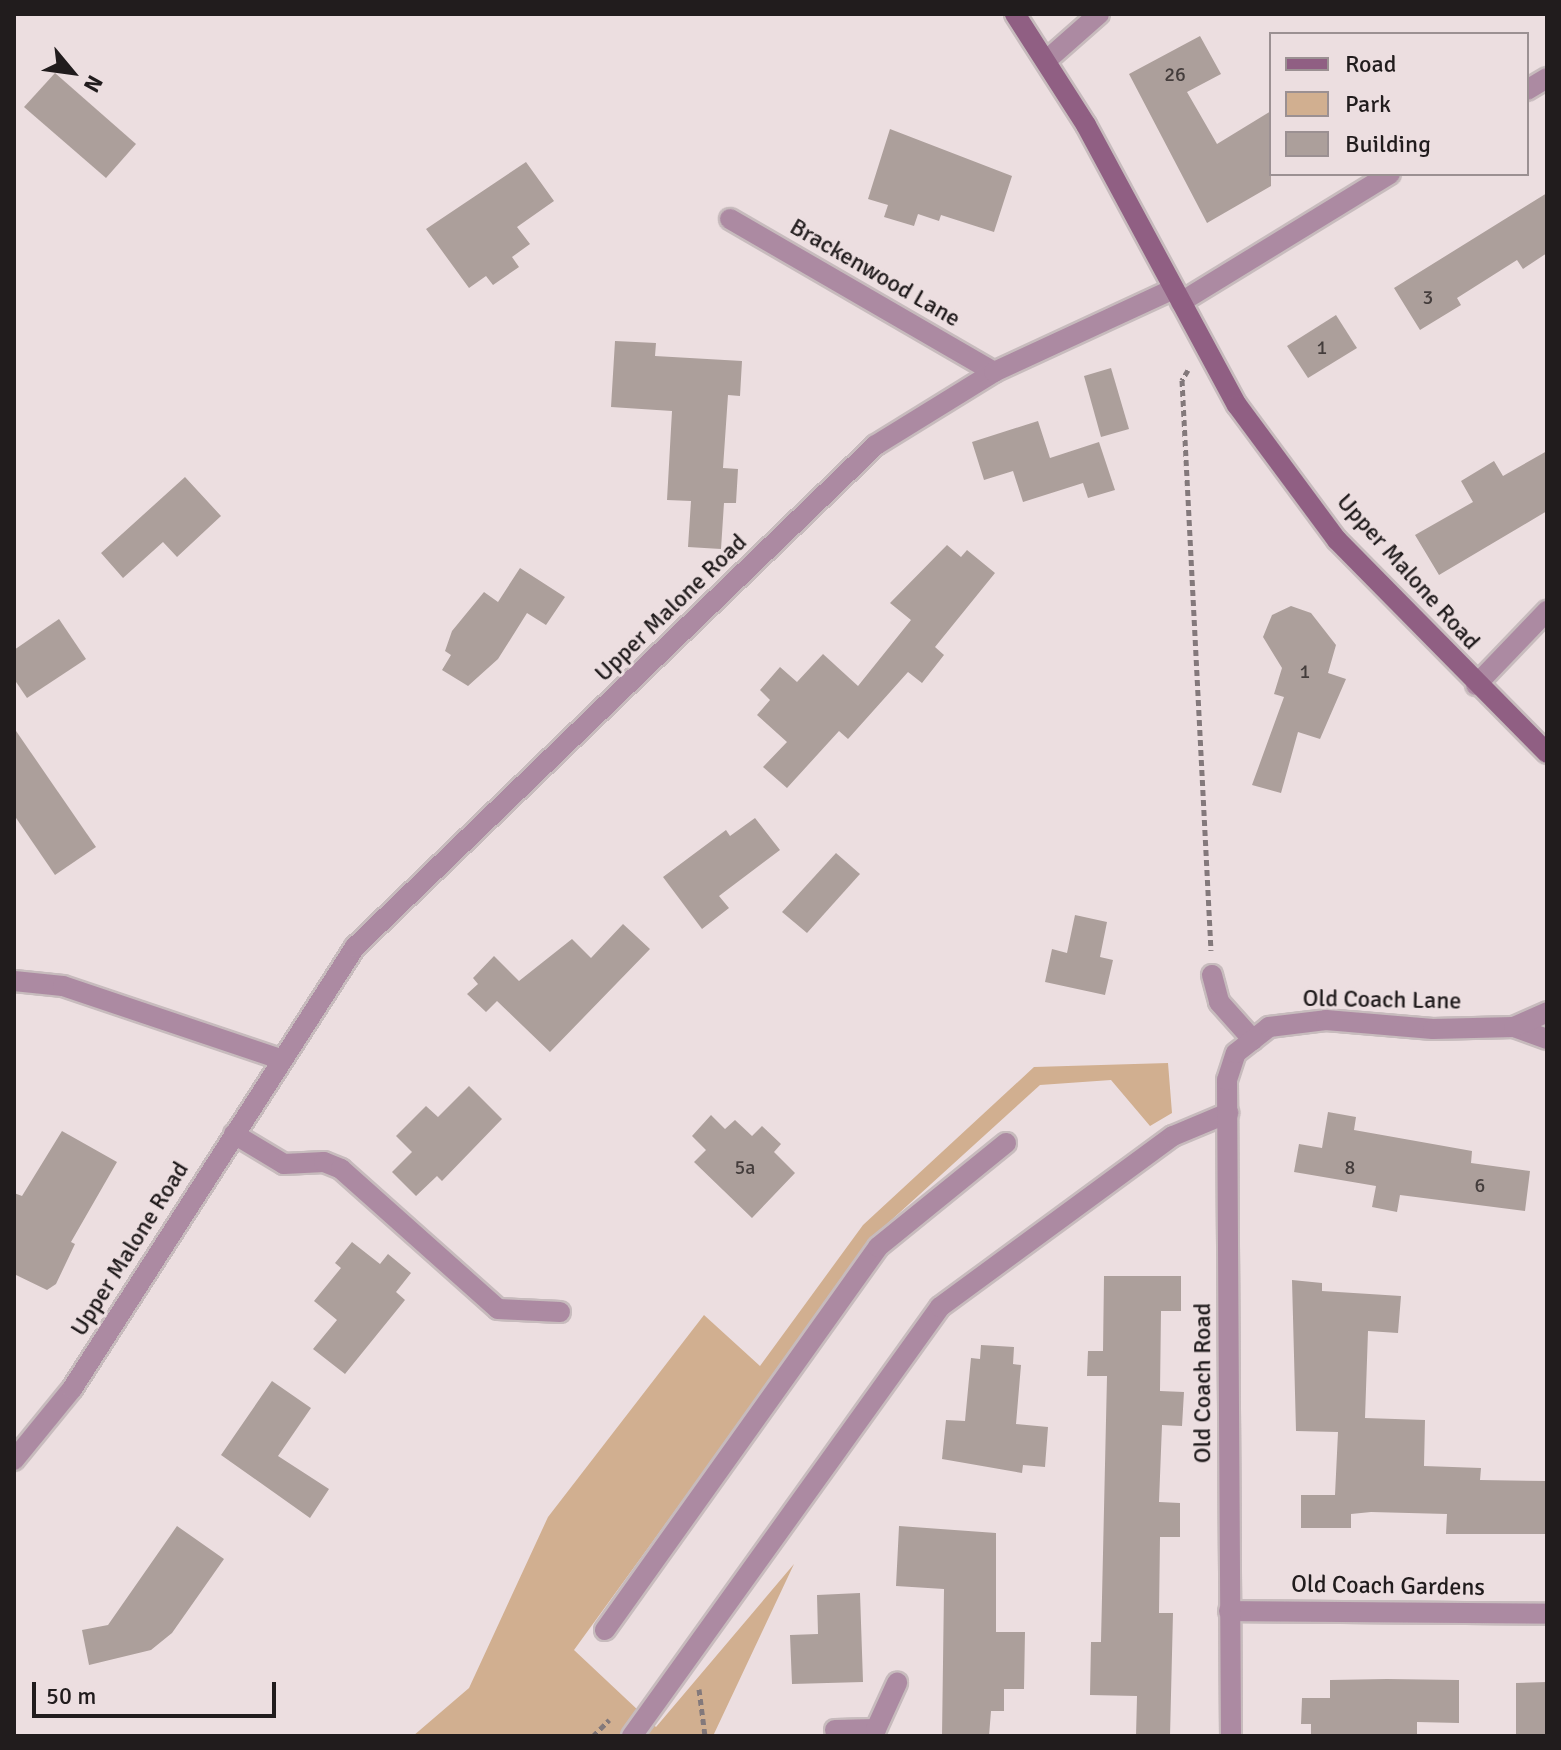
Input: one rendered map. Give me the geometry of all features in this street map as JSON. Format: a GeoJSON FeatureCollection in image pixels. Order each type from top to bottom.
{"type":"FeatureCollection","features":[{"type":"Feature","properties":{"kind":"main road","name":"Upper Malone Road"},"geometry":{"type":"LineString","coordinates":[[1015,14],[1048,59],[1237,405],[1337,540],[1476,685],[1547,753]]}},
{"type":"Feature","properties":{"kind":"street"},"geometry":{"type":"LineString","coordinates":[[1048,59],[1099,14]]}},
{"type":"Feature","properties":{"kind":"street"},"geometry":{"type":"LineString","coordinates":[[1529,89],[1547,78]]}},
{"type":"Feature","properties":{"kind":"street"},"geometry":{"type":"LineString","coordinates":[[1177,296],[1387,176]]}},
{"type":"Feature","properties":{"kind":"street","name":"Brackenwood Lane"},"geometry":{"type":"LineString","coordinates":[[730,219],[994,372]]}},
{"type":"Feature","properties":{"kind":"street","name":"Upper Malone Road"},"geometry":{"type":"LineString","coordinates":[[14,1460],[72,1389],[280,1059],[355,947],[876,445],[994,372],[1177,296]]}},
{"type":"Feature","properties":{"kind":"street"},"geometry":{"type":"LineString","coordinates":[[1476,685],[1547,611]]}},
{"type":"Feature","properties":{"kind":"street"},"geometry":{"type":"LineString","coordinates":[[1212,975],[1219,1002],[1253,1040]]}},
{"type":"Feature","properties":{"kind":"street"},"geometry":{"type":"LineString","coordinates":[[14,981],[63,986],[280,1059]]}},
{"type":"Feature","properties":{"kind":"street","name":"Old Coach Lane"},"geometry":{"type":"LineString","coordinates":[[1514,1027],[1547,1012]]}},
{"type":"Feature","properties":{"kind":"street","name":"Old Coach Lane"},"geometry":{"type":"LineString","coordinates":[[1253,1040],[1269,1027],[1326,1020],[1433,1029],[1514,1027],[1547,1039]]}},
{"type":"Feature","properties":{"kind":"street","name":"Old Coach Road"},"geometry":{"type":"LineString","coordinates":[[1231,1736],[1228,1113],[1231,1066],[1253,1040]]}},
{"type":"Feature","properties":{"kind":"street"},"geometry":{"type":"LineString","coordinates":[[632,1736],[940,1307],[1173,1136],[1228,1113]]}},
{"type":"Feature","properties":{"kind":"street"},"geometry":{"type":"LineString","coordinates":[[234,1134],[284,1164],[324,1162],[341,1169],[498,1309],[560,1312]]}},
{"type":"Feature","properties":{"kind":"street"},"geometry":{"type":"LineString","coordinates":[[605,1630],[878,1247],[1006,1143]]}},
{"type":"Feature","properties":{"kind":"street","name":"Old Coach Gardens"},"geometry":{"type":"LineString","coordinates":[[1229,1611],[1547,1614]]}},
{"type":"Feature","properties":{"kind":"street"},"geometry":{"type":"LineString","coordinates":[[835,1730],[879,1732],[897,1683]]}},
{"type":"Feature","properties":{"kind":"path"},"geometry":{"type":"LineString","coordinates":[[1202,345],[1182,380],[1212,975]]}},
{"type":"Feature","properties":{"kind":"path"},"geometry":{"type":"LineString","coordinates":[[697,1678],[705,1736]]}},
{"type":"Feature","properties":{"kind":"green space"},"geometry":{"type":"Polygon","coordinates":[[[1168,1063],[1172,1113],[1150,1126],[1111,1080],[1040,1085],[876,1234],[574,1650],[656,1727],[794,1564],[713,1736],[413,1736],[469,1688],[548,1517],[704,1315],[760,1366],[863,1225],[1034,1067],[1168,1063]]]}},
{"type":"Feature","properties":{"kind":"building"},"geometry":{"type":"Polygon","coordinates":[[[1200,36],[1221,74],[1187,92],[1217,144],[1269,112],[1271,186],[1207,223],[1129,74],[1200,36]]]}},
{"type":"Feature","properties":{"kind":"building"},"geometry":{"type":"Polygon","coordinates":[[[55,73],[136,144],[106,178],[24,107],[55,73]]]}},
{"type":"Feature","properties":{"kind":"building"},"geometry":{"type":"Polygon","coordinates":[[[890,129],[1012,176],[994,232],[941,215],[939,221],[918,214],[914,226],[884,217],[888,205],[868,199],[890,129]]]}},
{"type":"Feature","properties":{"kind":"building"},"geometry":{"type":"Polygon","coordinates":[[[526,162],[554,201],[517,227],[530,244],[512,257],[519,267],[493,285],[486,276],[469,288],[426,229],[526,162]]]}},
{"type":"Feature","properties":{"kind":"building"},"geometry":{"type":"Polygon","coordinates":[[[1547,193],[1547,253],[1523,269],[1517,260],[1457,298],[1461,305],[1420,330],[1394,288],[1547,193]]]}},
{"type":"Feature","properties":{"kind":"building"},"geometry":{"type":"Polygon","coordinates":[[[1336,315],[1357,348],[1308,378],[1287,346],[1336,315]]]}},
{"type":"Feature","properties":{"kind":"building"},"geometry":{"type":"Polygon","coordinates":[[[615,341],[656,343],[655,356],[742,361],[740,396],[728,395],[723,468],[738,469],[736,503],[724,503],[721,549],[688,547],[691,501],[667,500],[672,411],[611,407],[615,341]]]}},
{"type":"Feature","properties":{"kind":"building"},"geometry":{"type":"Polygon","coordinates":[[[1111,368],[1129,429],[1101,437],[1084,376],[1111,368]]]}},
{"type":"Feature","properties":{"kind":"building"},"geometry":{"type":"Polygon","coordinates":[[[1038,421],[1050,458],[1099,442],[1115,490],[1088,498],[1083,483],[1023,502],[1013,471],[984,480],[972,442],[1038,421]]]}},
{"type":"Feature","properties":{"kind":"building"},"geometry":{"type":"Polygon","coordinates":[[[1547,451],[1547,511],[1439,575],[1415,535],[1473,502],[1461,481],[1494,461],[1503,476],[1547,451]]]}},
{"type":"Feature","properties":{"kind":"building"},"geometry":{"type":"Polygon","coordinates":[[[185,477],[221,516],[177,557],[163,542],[123,578],[101,553],[185,477]]]}},
{"type":"Feature","properties":{"kind":"building"},"geometry":{"type":"Polygon","coordinates":[[[947,545],[961,557],[967,550],[995,573],[935,647],[944,655],[922,683],[908,672],[848,739],[839,731],[787,788],[763,767],[787,742],[757,715],[770,700],[760,690],[780,667],[797,682],[823,654],[858,686],[911,620],[890,603],[947,545]]]}},
{"type":"Feature","properties":{"kind":"building"},"geometry":{"type":"Polygon","coordinates":[[[520,568],[565,597],[546,625],[527,613],[498,659],[468,686],[442,670],[451,655],[445,651],[452,631],[484,592],[498,602],[520,568]]]}},
{"type":"Feature","properties":{"kind":"building"},"geometry":{"type":"Polygon","coordinates":[[[1291,606],[1311,613],[1336,645],[1328,673],[1346,679],[1320,739],[1298,732],[1281,793],[1252,785],[1284,697],[1274,694],[1282,668],[1263,637],[1272,615],[1291,606]]]}},
{"type":"Feature","properties":{"kind":"building"},"geometry":{"type":"Polygon","coordinates":[[[59,619],[86,659],[27,698],[14,679],[14,650],[59,619]]]}},
{"type":"Feature","properties":{"kind":"building"},"geometry":{"type":"Polygon","coordinates":[[[14,728],[96,847],[55,875],[14,815],[14,728]]]}},
{"type":"Feature","properties":{"kind":"building"},"geometry":{"type":"Polygon","coordinates":[[[755,818],[780,850],[719,896],[729,908],[702,929],[663,877],[726,830],[730,836],[755,818]]]}},
{"type":"Feature","properties":{"kind":"building"},"geometry":{"type":"Polygon","coordinates":[[[836,853],[860,874],[807,933],[782,912],[836,853]]]}},
{"type":"Feature","properties":{"kind":"building"},"geometry":{"type":"Polygon","coordinates":[[[1075,915],[1107,922],[1100,957],[1113,960],[1105,995],[1045,982],[1052,949],[1067,953],[1075,915]]]}},
{"type":"Feature","properties":{"kind":"building"},"geometry":{"type":"Polygon","coordinates":[[[623,924],[650,949],[550,1052],[497,1001],[486,1012],[467,994],[478,984],[473,978],[494,956],[519,981],[572,939],[591,958],[623,924]]]}},
{"type":"Feature","properties":{"kind":"building"},"geometry":{"type":"Polygon","coordinates":[[[469,1086],[502,1119],[442,1181],[437,1176],[416,1196],[392,1172],[412,1152],[396,1136],[426,1106],[438,1117],[469,1086]]]}},
{"type":"Feature","properties":{"kind":"building"},"geometry":{"type":"Polygon","coordinates":[[[1328,1112],[1356,1117],[1354,1130],[1472,1151],[1471,1163],[1530,1171],[1525,1211],[1400,1195],[1397,1212],[1372,1207],[1376,1186],[1294,1172],[1299,1144],[1322,1148],[1328,1112]]]}},
{"type":"Feature","properties":{"kind":"building"},"geometry":{"type":"Polygon","coordinates":[[[711,1115],[725,1129],[735,1120],[752,1136],[762,1126],[781,1144],[774,1152],[795,1173],[752,1218],[694,1162],[706,1150],[692,1136],[711,1115]]]}},
{"type":"Feature","properties":{"kind":"building"},"geometry":{"type":"Polygon","coordinates":[[[62,1131],[117,1162],[71,1242],[75,1244],[56,1284],[47,1290],[14,1274],[14,1193],[22,1196],[62,1131]]]}},
{"type":"Feature","properties":{"kind":"building"},"geometry":{"type":"Polygon","coordinates":[[[352,1242],[380,1264],[388,1254],[411,1273],[396,1292],[405,1300],[345,1374],[313,1349],[337,1320],[314,1301],[341,1268],[335,1263],[352,1242]]]}},
{"type":"Feature","properties":{"kind":"building"},"geometry":{"type":"Polygon","coordinates":[[[1104,1276],[1181,1276],[1181,1311],[1161,1311],[1160,1391],[1184,1392],[1182,1426],[1162,1425],[1159,1502],[1180,1503],[1180,1537],[1160,1537],[1159,1613],[1173,1613],[1170,1736],[1136,1736],[1137,1696],[1090,1695],[1091,1642],[1101,1642],[1107,1376],[1087,1376],[1088,1351],[1103,1351],[1104,1276]]]}},
{"type":"Feature","properties":{"kind":"building"},"geometry":{"type":"Polygon","coordinates":[[[1292,1280],[1322,1283],[1322,1291],[1401,1296],[1398,1333],[1368,1331],[1365,1418],[1425,1420],[1424,1466],[1481,1468],[1480,1480],[1547,1481],[1547,1534],[1446,1534],[1447,1514],[1371,1512],[1351,1514],[1351,1528],[1301,1528],[1301,1495],[1335,1495],[1338,1432],[1296,1431],[1292,1280]]]}},
{"type":"Feature","properties":{"kind":"building"},"geometry":{"type":"Polygon","coordinates":[[[981,1345],[1014,1347],[1013,1364],[1021,1365],[1016,1424],[1048,1427],[1045,1467],[1023,1465],[1022,1473],[942,1459],[946,1420],[965,1421],[971,1358],[980,1359],[981,1345]]]}},
{"type":"Feature","properties":{"kind":"building"},"geometry":{"type":"Polygon","coordinates":[[[272,1381],[311,1408],[278,1456],[329,1489],[310,1518],[221,1455],[272,1381]]]}},
{"type":"Feature","properties":{"kind":"building"},"geometry":{"type":"Polygon","coordinates":[[[177,1526],[224,1559],[172,1633],[151,1650],[89,1665],[82,1630],[108,1625],[177,1526]]]}},
{"type":"Feature","properties":{"kind":"building"},"geometry":{"type":"Polygon","coordinates":[[[899,1526],[996,1533],[996,1632],[1025,1632],[1024,1689],[1004,1689],[1004,1711],[991,1711],[989,1736],[942,1736],[944,1589],[896,1586],[899,1526]]]}},
{"type":"Feature","properties":{"kind":"building"},"geometry":{"type":"Polygon","coordinates":[[[860,1593],[863,1682],[792,1684],[790,1635],[818,1634],[817,1595],[860,1593]]]}},
{"type":"Feature","properties":{"kind":"building"},"geometry":{"type":"Polygon","coordinates":[[[1330,1680],[1459,1680],[1459,1723],[1417,1722],[1417,1736],[1311,1736],[1311,1724],[1301,1724],[1302,1698],[1330,1698],[1330,1680]]]}},
{"type":"Feature","properties":{"kind":"building"},"geometry":{"type":"Polygon","coordinates":[[[1547,1682],[1547,1736],[1516,1736],[1516,1683],[1547,1682]]]}}]}
